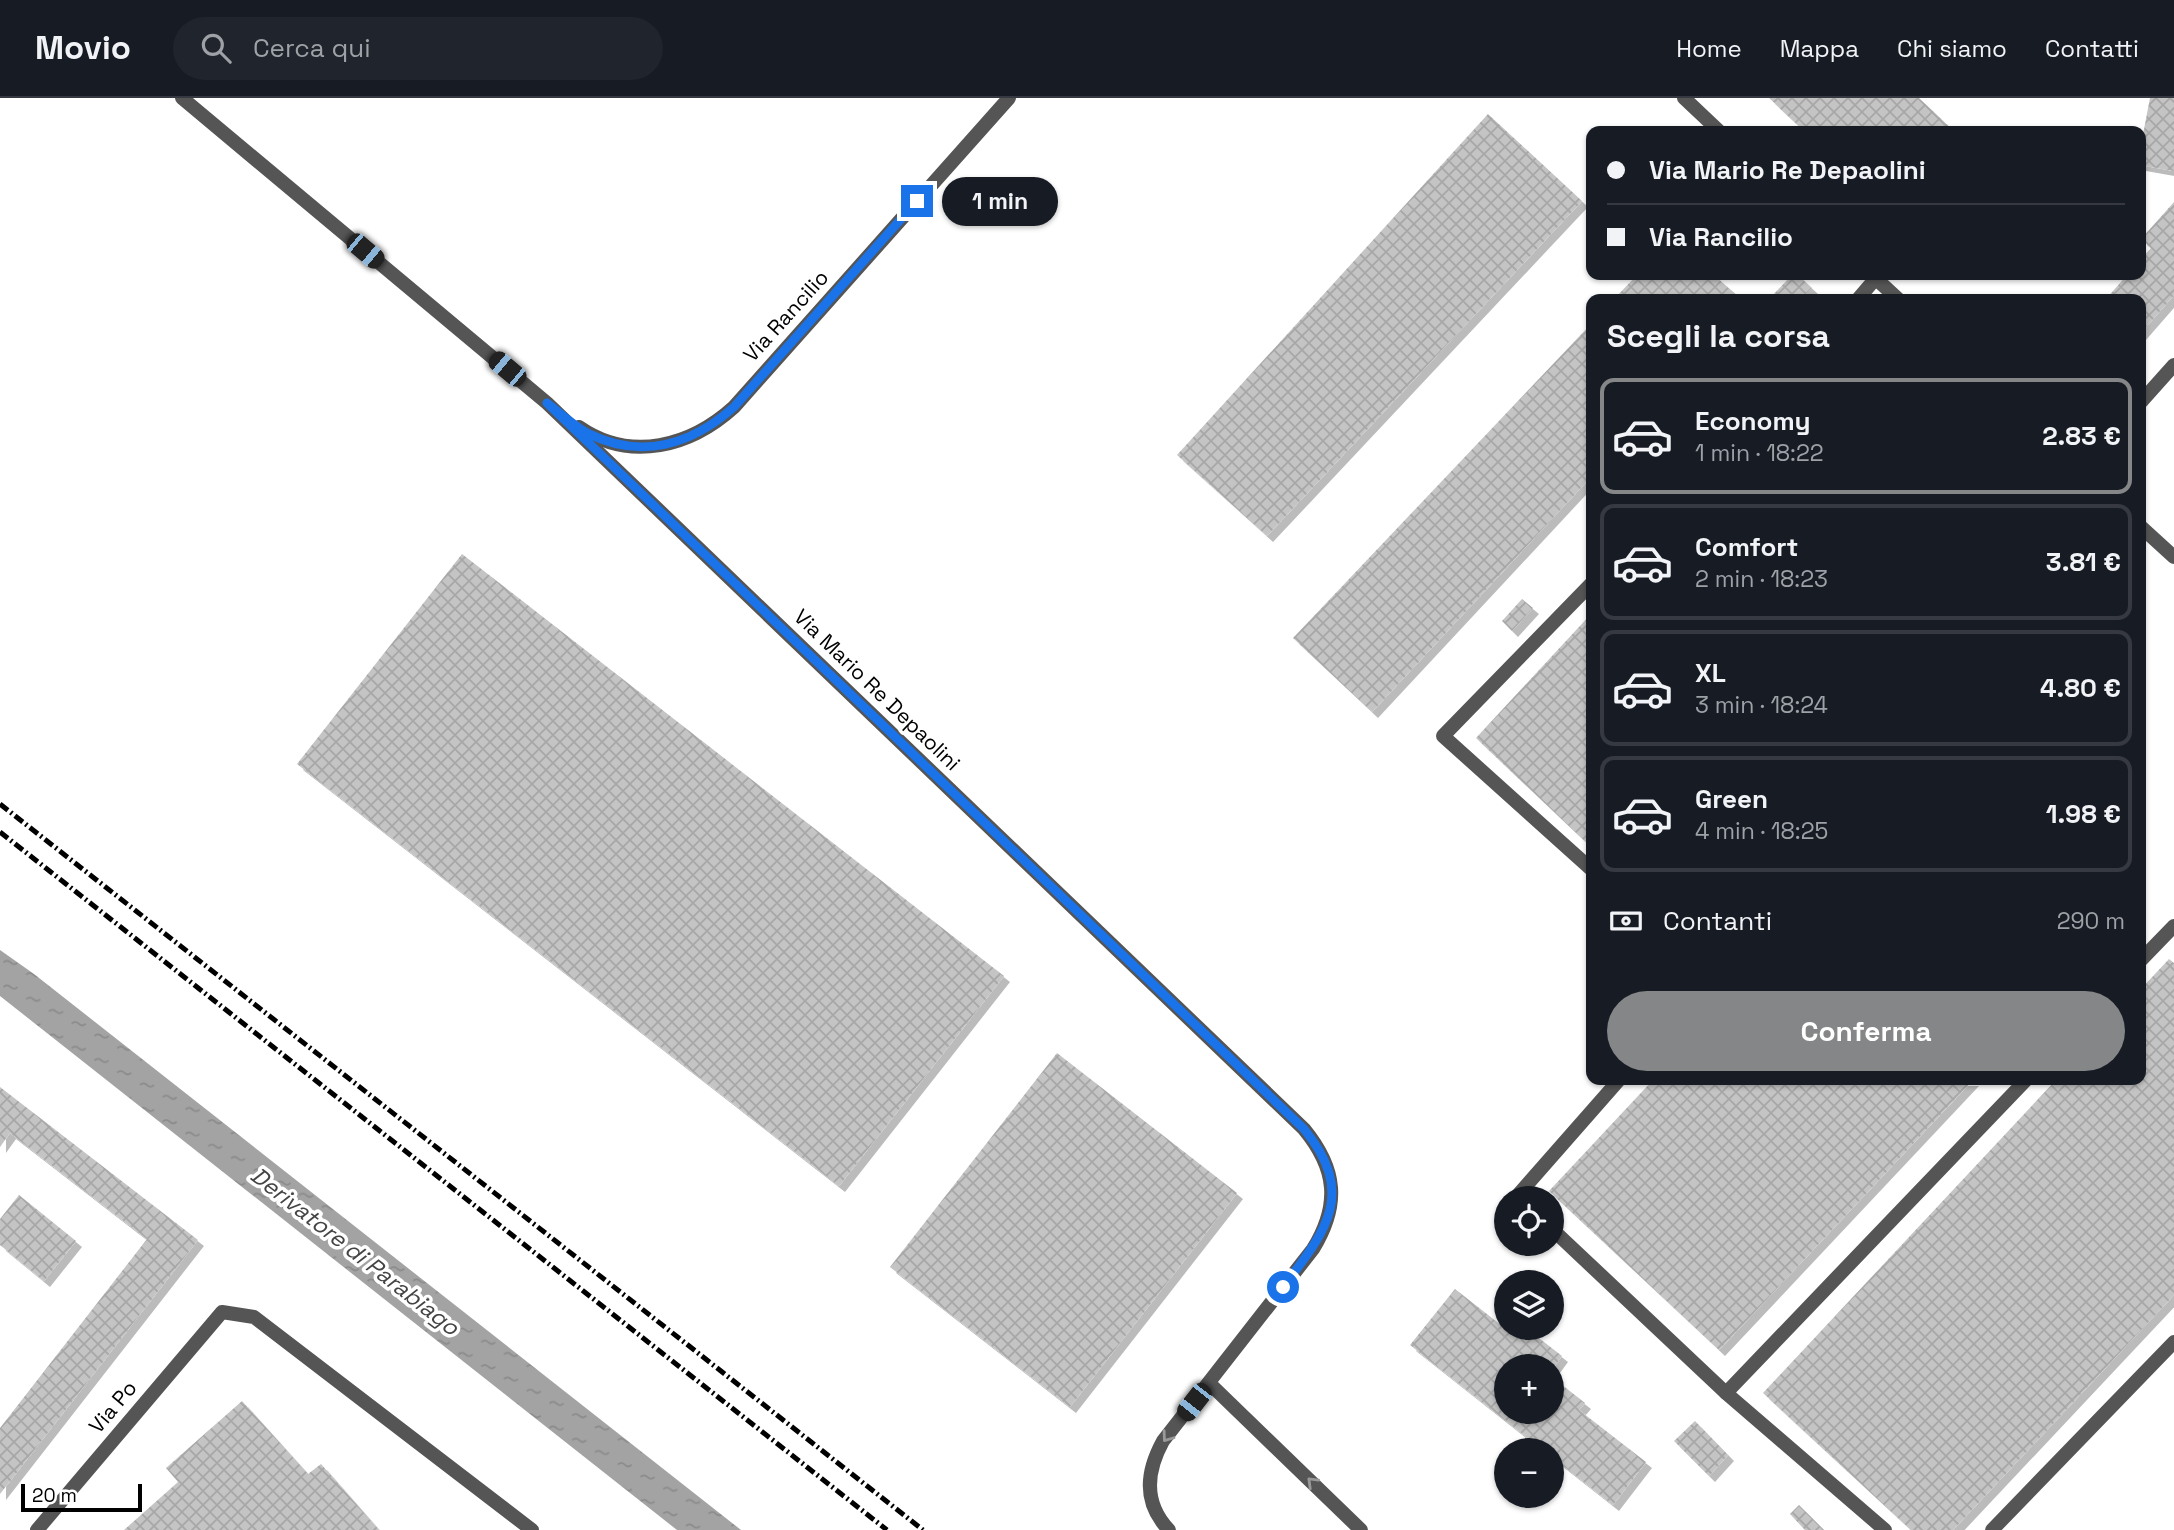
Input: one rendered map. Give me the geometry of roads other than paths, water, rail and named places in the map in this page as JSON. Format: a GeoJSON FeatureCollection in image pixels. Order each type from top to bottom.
{"type":"FeatureCollection","features":[{"type":"Feature","properties":{"kind":"street","name":"Via Mario Re Depaolini"},"geometry":{"type":"LineString","coordinates":[[182,98],[547,403],[1304,1129],[1318,1146],[1328,1166],[1332,1187],[1324,1231],[1163,1441],[1153,1460],[1149,1481],[1152,1502],[1161,1521],[1169,1530]]}},
{"type":"Feature","properties":{"kind":"street","name":"Via Rancilio"},"geometry":{"type":"LineString","coordinates":[[547,403],[586,432],[629,446],[676,443],[717,422],[734,407],[1009,98]]}},
{"type":"Feature","properties":{"kind":"street"},"geometry":{"type":"LineString","coordinates":[[1684,98],[1714,126]]}},
{"type":"Feature","properties":{"kind":"street"},"geometry":{"type":"LineString","coordinates":[[1878,280],[1893,294]]}},
{"type":"Feature","properties":{"kind":"street"},"geometry":{"type":"LineString","coordinates":[[2146,396],[2174,365]]}},
{"type":"Feature","properties":{"kind":"street"},"geometry":{"type":"LineString","coordinates":[[2146,531],[2174,557]]}},
{"type":"Feature","properties":{"kind":"street"},"geometry":{"type":"LineString","coordinates":[[1586,589],[1443,736],[1586,865]]}},
{"type":"Feature","properties":{"kind":"street"},"geometry":{"type":"LineString","coordinates":[[2146,955],[2174,926]]}},
{"type":"Feature","properties":{"kind":"street"},"geometry":{"type":"LineString","coordinates":[[1526,1186],[1615,1085]]}},
{"type":"Feature","properties":{"kind":"street"},"geometry":{"type":"LineString","coordinates":[[1726,1393],[2021,1085]]}},
{"type":"Feature","properties":{"kind":"street"},"geometry":{"type":"LineString","coordinates":[[1564,1240],[1726,1393],[1885,1530]]}},
{"type":"Feature","properties":{"kind":"street","name":"Via Po"},"geometry":{"type":"LineString","coordinates":[[37,1530],[222,1312],[254,1317],[532,1530]]}},
{"type":"Feature","properties":{"kind":"street"},"geometry":{"type":"LineString","coordinates":[[1992,1530],[2174,1342]]}},
{"type":"Feature","properties":{"kind":"street"},"geometry":{"type":"LineString","coordinates":[[1209,1383],[1361,1530]]}},
{"type":"Feature","properties":{"kind":"water","name":"Derivatore di Parabiago"},"geometry":{"type":"Polygon","coordinates":[[[0,950],[741,1530],[677,1530],[0,996],[0,950]]]}},
{"type":"Feature","properties":{"kind":"railway"},"geometry":{"type":"LineString","coordinates":[[0,804],[923,1530]]}},
{"type":"Feature","properties":{"kind":"railway"},"geometry":{"type":"LineString","coordinates":[[0,832],[887,1530]]}}]}
